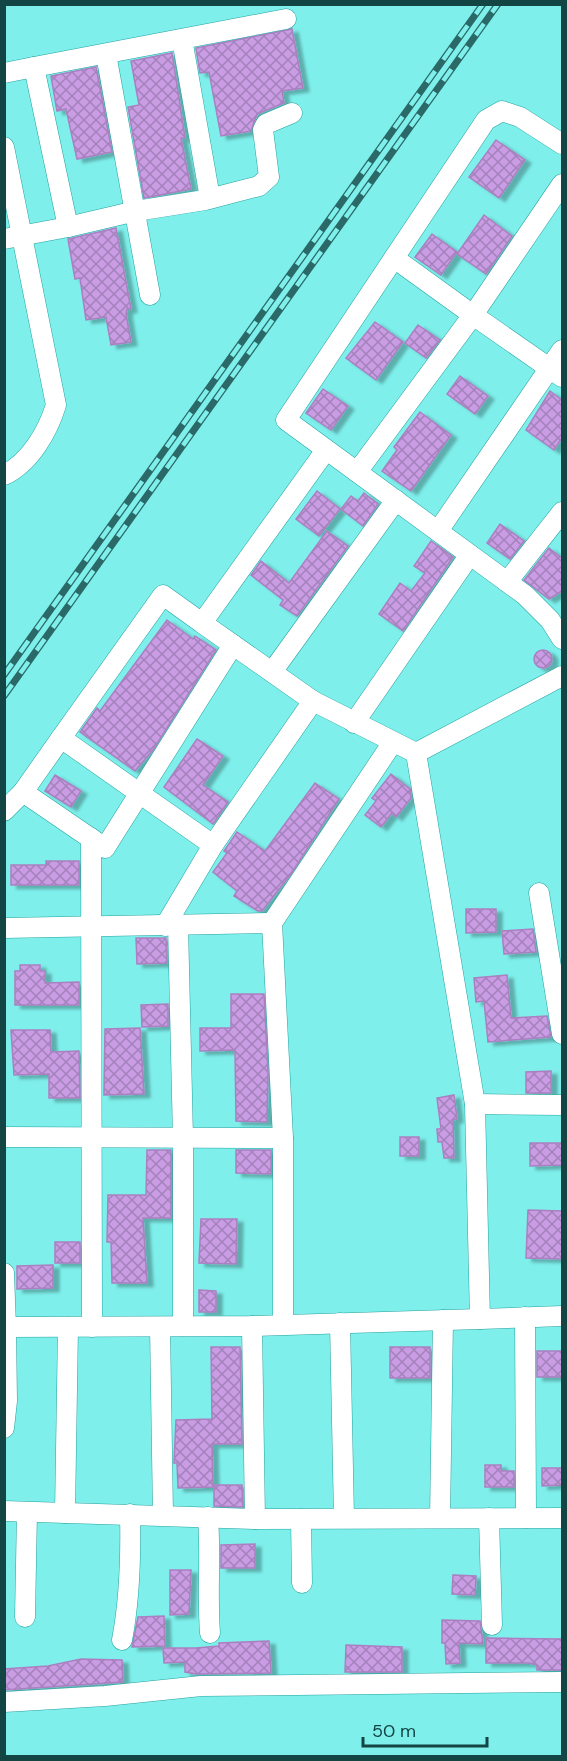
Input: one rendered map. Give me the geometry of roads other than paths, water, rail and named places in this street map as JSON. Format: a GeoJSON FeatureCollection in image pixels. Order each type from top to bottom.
{"type":"FeatureCollection","features":[{"type":"Feature","properties":{"kind":"street"},"geometry":{"type":"LineString","coordinates":[[4,73],[286,19]]}},
{"type":"Feature","properties":{"kind":"street"},"geometry":{"type":"LineString","coordinates":[[182,39],[210,198]]}},
{"type":"Feature","properties":{"kind":"street"},"geometry":{"type":"LineString","coordinates":[[106,54],[150,295]]}},
{"type":"Feature","properties":{"kind":"street"},"geometry":{"type":"LineString","coordinates":[[33,67],[68,227]]}},
{"type":"Feature","properties":{"kind":"street"},"geometry":{"type":"LineString","coordinates":[[562,144],[520,117],[502,111],[486,120],[286,420],[507,582],[542,611],[562,639]]}},
{"type":"Feature","properties":{"kind":"street"},"geometry":{"type":"LineString","coordinates":[[14,238],[136,211],[210,198],[266,182],[269,172],[263,130],[266,124],[292,113]]}},
{"type":"Feature","properties":{"kind":"street"},"geometry":{"type":"LineString","coordinates":[[4,147],[14,238],[56,405],[52,417],[29,456],[19,467],[4,475]]}},
{"type":"Feature","properties":{"kind":"street"},"geometry":{"type":"LineString","coordinates":[[357,472],[473,315],[562,184]]}},
{"type":"Feature","properties":{"kind":"street"},"geometry":{"type":"LineString","coordinates":[[394,258],[556,373]]}},
{"type":"Feature","properties":{"kind":"street"},"geometry":{"type":"LineString","coordinates":[[438,531],[556,373],[562,350]]}},
{"type":"Feature","properties":{"kind":"street"},"geometry":{"type":"LineString","coordinates":[[202,623],[326,450]]}},
{"type":"Feature","properties":{"kind":"street"},"geometry":{"type":"LineString","coordinates":[[272,672],[396,500]]}},
{"type":"Feature","properties":{"kind":"street"},"geometry":{"type":"LineString","coordinates":[[507,582],[562,512]]}},
{"type":"Feature","properties":{"kind":"street"},"geometry":{"type":"LineString","coordinates":[[354,723],[469,556]]}},
{"type":"Feature","properties":{"kind":"street"},"geometry":{"type":"LineString","coordinates":[[4,811],[23,792],[162,595],[313,701],[416,753]]}},
{"type":"Feature","properties":{"kind":"street"},"geometry":{"type":"LineString","coordinates":[[23,792],[105,848],[233,645]]}},
{"type":"Feature","properties":{"kind":"street"},"geometry":{"type":"LineString","coordinates":[[416,753],[562,676]]}},
{"type":"Feature","properties":{"kind":"street"},"geometry":{"type":"LineString","coordinates":[[183,1326],[183,1138],[171,926],[213,845],[313,701]]}},
{"type":"Feature","properties":{"kind":"street"},"geometry":{"type":"LineString","coordinates":[[61,738],[213,845]]}},
{"type":"Feature","properties":{"kind":"street"},"geometry":{"type":"LineString","coordinates":[[283,1324],[283,1138],[272,923],[393,742]]}},
{"type":"Feature","properties":{"kind":"street"},"geometry":{"type":"LineString","coordinates":[[416,753],[475,1104],[480,1319]]}},
{"type":"Feature","properties":{"kind":"street"},"geometry":{"type":"LineString","coordinates":[[91,838],[89,927],[92,1327]]}},
{"type":"Feature","properties":{"kind":"street"},"geometry":{"type":"LineString","coordinates":[[539,893],[562,1034]]}},
{"type":"Feature","properties":{"kind":"street"},"geometry":{"type":"LineString","coordinates":[[4,928],[272,923]]}},
{"type":"Feature","properties":{"kind":"street"},"geometry":{"type":"LineString","coordinates":[[475,1104],[562,1105]]}},
{"type":"Feature","properties":{"kind":"street"},"geometry":{"type":"LineString","coordinates":[[4,1137],[283,1138]]}},
{"type":"Feature","properties":{"kind":"street"},"geometry":{"type":"LineString","coordinates":[[4,1273],[7,1401],[4,1428]]}},
{"type":"Feature","properties":{"kind":"street"},"geometry":{"type":"LineString","coordinates":[[6,1327],[252,1326],[562,1316]]}},
{"type":"Feature","properties":{"kind":"street"},"geometry":{"type":"LineString","coordinates":[[525,1317],[526,1518]]}},
{"type":"Feature","properties":{"kind":"street"},"geometry":{"type":"LineString","coordinates":[[440,1518],[443,1320]]}},
{"type":"Feature","properties":{"kind":"street"},"geometry":{"type":"LineString","coordinates":[[340,1323],[344,1518]]}},
{"type":"Feature","properties":{"kind":"street"},"geometry":{"type":"LineString","coordinates":[[252,1326],[255,1519]]}},
{"type":"Feature","properties":{"kind":"street"},"geometry":{"type":"LineString","coordinates":[[65,1513],[68,1327]]}},
{"type":"Feature","properties":{"kind":"street"},"geometry":{"type":"LineString","coordinates":[[160,1327],[163,1515]]}},
{"type":"Feature","properties":{"kind":"street"},"geometry":{"type":"LineString","coordinates":[[4,1511],[255,1519],[562,1518]]}},
{"type":"Feature","properties":{"kind":"street"},"geometry":{"type":"LineString","coordinates":[[25,1617],[27,1512]]}},
{"type":"Feature","properties":{"kind":"street"},"geometry":{"type":"LineString","coordinates":[[122,1640],[127,1614],[131,1560],[130,1514]]}},
{"type":"Feature","properties":{"kind":"street"},"geometry":{"type":"LineString","coordinates":[[208,1517],[211,1562],[208,1599],[210,1633]]}},
{"type":"Feature","properties":{"kind":"street"},"geometry":{"type":"LineString","coordinates":[[489,1518],[492,1625]]}},
{"type":"Feature","properties":{"kind":"street"},"geometry":{"type":"LineString","coordinates":[[301,1519],[302,1583]]}},
{"type":"Feature","properties":{"kind":"street"},"geometry":{"type":"LineString","coordinates":[[4,1702],[105,1696],[201,1686],[562,1682]]}},
{"type":"Feature","properties":{"kind":"railway"},"geometry":{"type":"LineString","coordinates":[[4,675],[483,4]]}},
{"type":"Feature","properties":{"kind":"railway"},"geometry":{"type":"LineString","coordinates":[[4,696],[498,4]]}}]}
